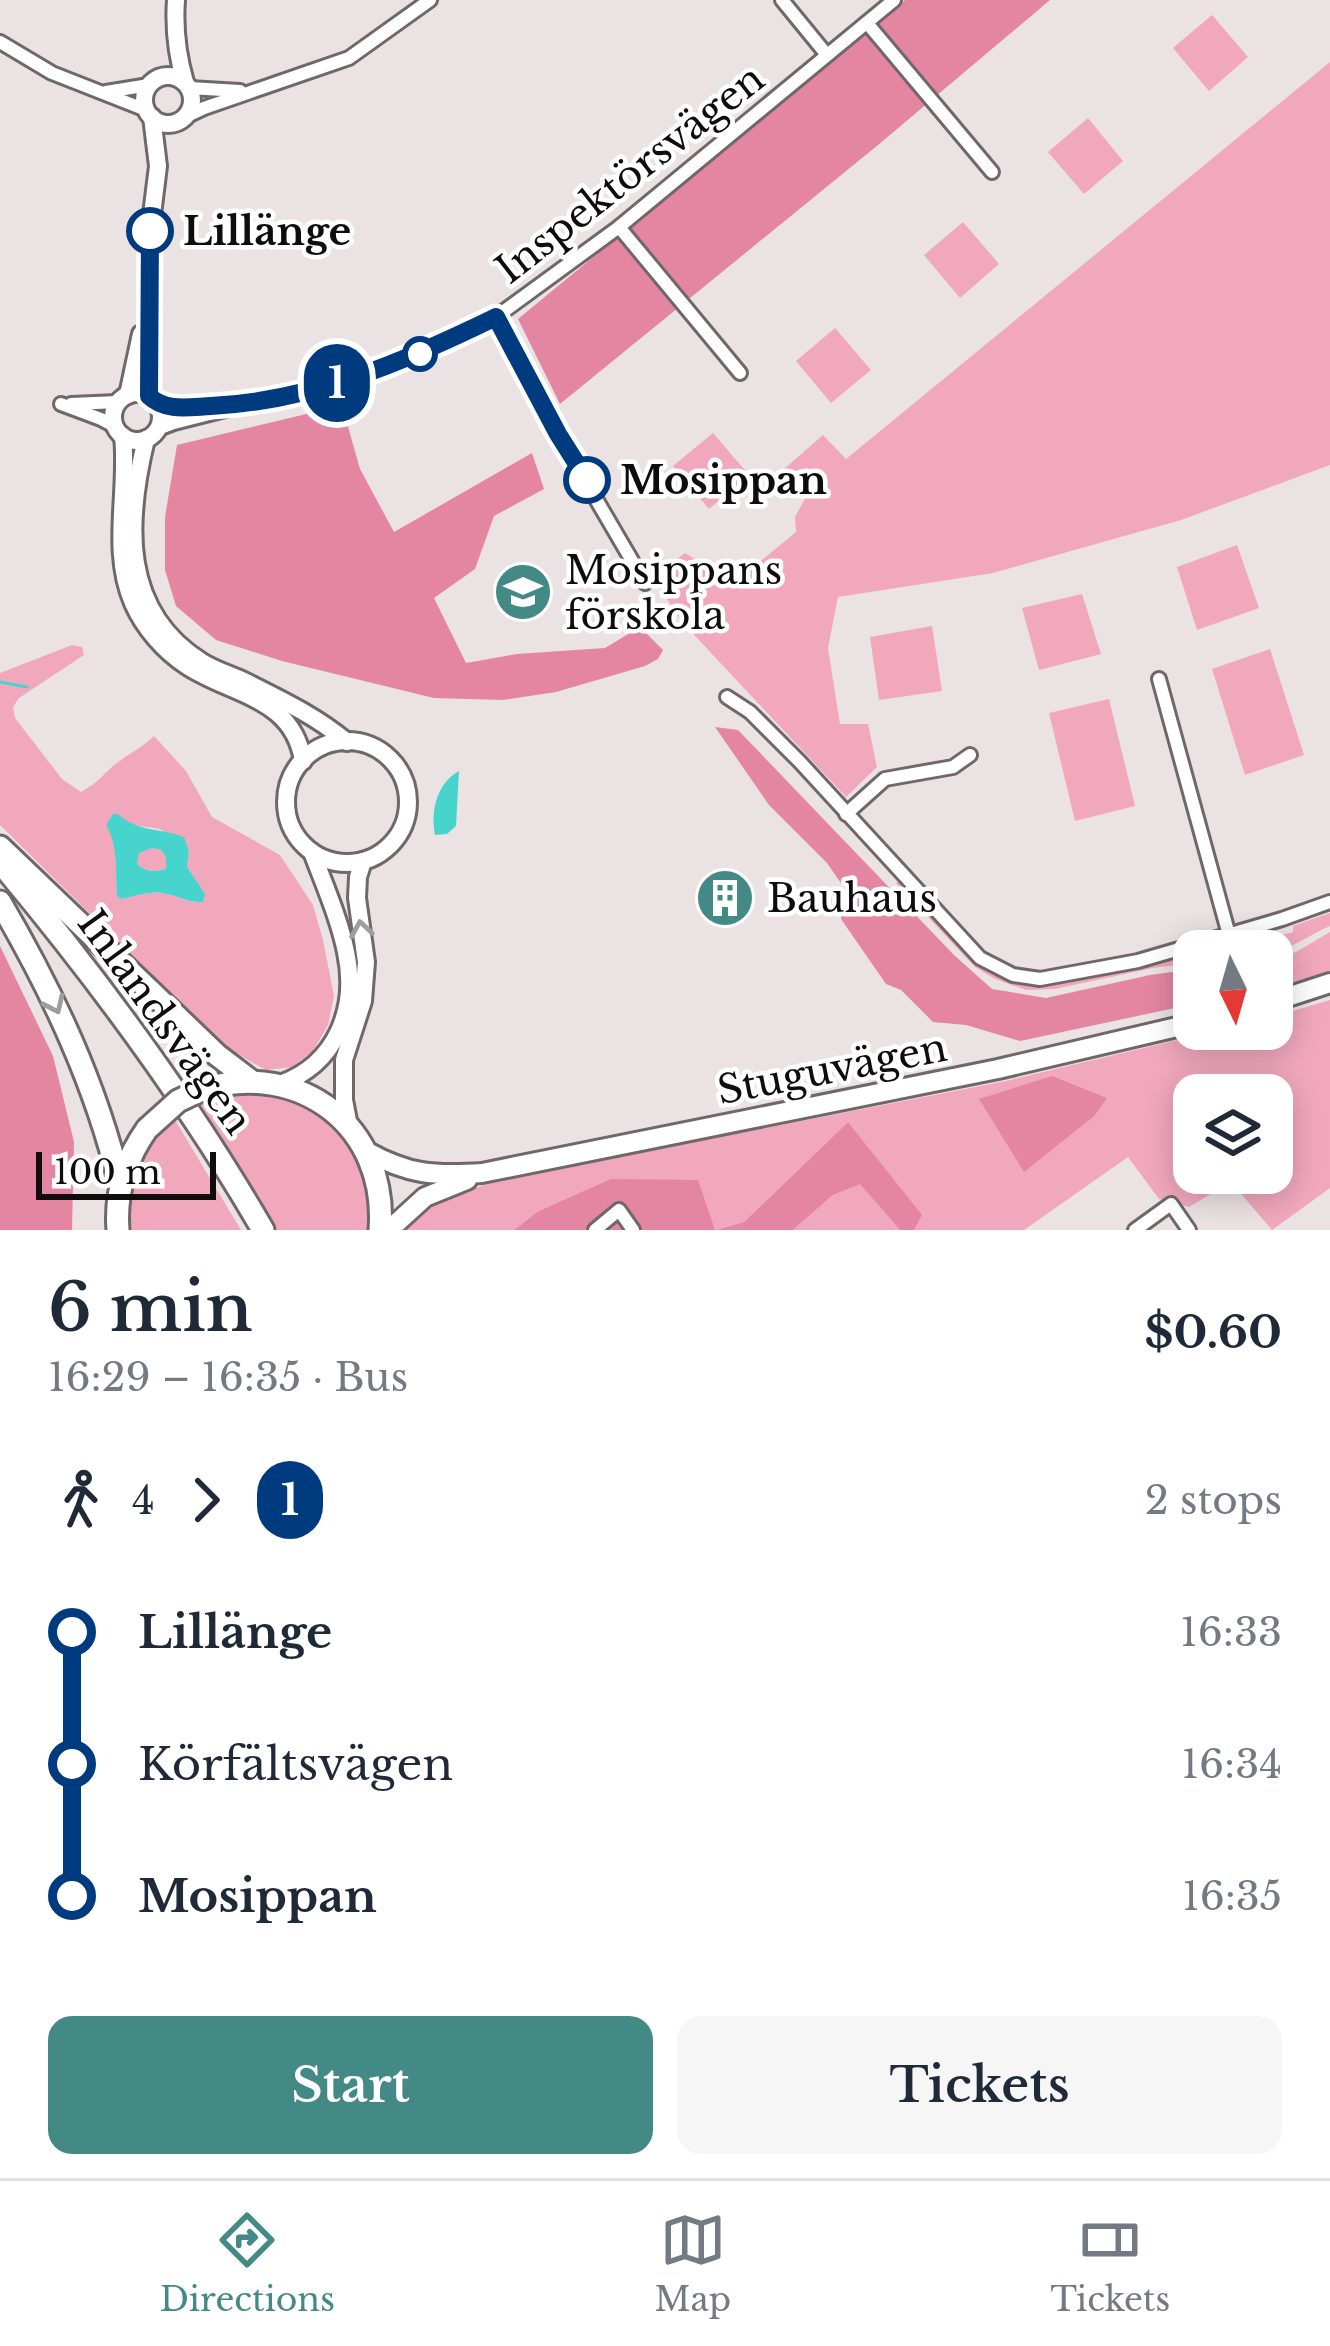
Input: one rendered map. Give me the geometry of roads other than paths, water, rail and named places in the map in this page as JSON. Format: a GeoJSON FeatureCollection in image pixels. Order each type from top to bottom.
{"type":"FeatureCollection","features":[{"type":"Feature","properties":{"kind":"highway"},"geometry":{"type":"LineString","coordinates":[[0,847],[217,1055],[251,1081]]}},
{"type":"Feature","properties":{"kind":"highway","name":"Inlandsvägen"},"geometry":{"type":"LineString","coordinates":[[0,862],[155,1059],[259,1230]]}},
{"type":"Feature","properties":{"kind":"highway","name":"Inlandsvägen"},"geometry":{"type":"LineString","coordinates":[[0,878],[148,1067],[259,1230]]}},
{"type":"Feature","properties":{"kind":"highway"},"geometry":{"type":"LineString","coordinates":[[0,902],[37,964],[110,1140],[120,1184],[118,1230]]}},
{"type":"Feature","properties":{"kind":"highway"},"geometry":{"type":"LineString","coordinates":[[120,1184],[130,1155],[147,1130],[178,1101],[203,1089],[251,1081],[280,1084],[325,1104],[349,1126],[366,1151],[385,1230]]}},
{"type":"Feature","properties":{"kind":"main road"},"geometry":{"type":"LineString","coordinates":[[1293,995],[1330,982]]}},
{"type":"Feature","properties":{"kind":"main road","name":"Stuguvägen"},"geometry":{"type":"LineString","coordinates":[[366,1151],[426,1175],[482,1173],[978,1073],[1173,1028]]}},
{"type":"Feature","properties":{"kind":"main road","name":"Stuguvägen"},"geometry":{"type":"LineString","coordinates":[[385,1230],[425,1197],[482,1173]]}},
{"type":"Feature","properties":{"kind":"street"},"geometry":{"type":"LineString","coordinates":[[0,42],[52,74],[105,93],[163,124],[349,58],[430,0]]}},
{"type":"Feature","properties":{"kind":"street"},"geometry":{"type":"LineString","coordinates":[[782,0],[827,55]]}},
{"type":"Feature","properties":{"kind":"street","name":"Inspektörsvägen"},"geometry":{"type":"LineString","coordinates":[[152,434],[359,376],[496,317],[619,227],[894,0]]}},
{"type":"Feature","properties":{"kind":"street"},"geometry":{"type":"LineString","coordinates":[[176,10],[144,97],[158,166],[148,298],[153,399],[161,414],[152,434],[132,532],[136,571],[148,606],[173,639],[203,663],[325,723],[347,742]]}},
{"type":"Feature","properties":{"kind":"street"},"geometry":{"type":"LineString","coordinates":[[158,166],[193,101],[179,63],[176,10]]}},
{"type":"Feature","properties":{"kind":"street"},"geometry":{"type":"LineString","coordinates":[[866,23],[992,172]]}},
{"type":"Feature","properties":{"kind":"street"},"geometry":{"type":"LineString","coordinates":[[105,93],[170,75],[187,85],[253,91]]}},
{"type":"Feature","properties":{"kind":"street"},"geometry":{"type":"LineString","coordinates":[[619,227],[740,373]]}},
{"type":"Feature","properties":{"kind":"street"},"geometry":{"type":"LineString","coordinates":[[148,298],[123,398],[114,412],[125,456],[121,556],[134,604],[163,648],[189,668],[271,707],[299,739],[303,761]]}},
{"type":"Feature","properties":{"kind":"street"},"geometry":{"type":"LineString","coordinates":[[496,317],[645,583]]}},
{"type":"Feature","properties":{"kind":"street"},"geometry":{"type":"LineString","coordinates":[[152,434],[134,441],[101,418],[61,404],[141,393],[153,399]]}},
{"type":"Feature","properties":{"kind":"street","name":"Inspektörsvägen"},"geometry":{"type":"LineString","coordinates":[[153,399],[173,408],[248,404]]}},
{"type":"Feature","properties":{"kind":"street"},"geometry":{"type":"LineString","coordinates":[[1159,679],[1228,930]]}},
{"type":"Feature","properties":{"kind":"street"},"geometry":{"type":"LineString","coordinates":[[727,697],[750,712],[980,958],[1013,975],[1040,980],[1173,951]]}},
{"type":"Feature","properties":{"kind":"street"},"geometry":{"type":"LineString","coordinates":[[347,742],[365,744],[389,758],[402,776],[408,799],[404,825],[394,841],[372,858],[353,863],[333,862],[311,851],[296,835],[287,812],[288,788],[303,761],[325,746],[347,742]]}},
{"type":"Feature","properties":{"kind":"street"},"geometry":{"type":"LineString","coordinates":[[846,814],[886,779],[952,767],[970,755]]}},
{"type":"Feature","properties":{"kind":"street"},"geometry":{"type":"LineString","coordinates":[[280,1084],[297,1078],[326,1054],[336,1039],[346,1002],[347,955],[311,851]]}},
{"type":"Feature","properties":{"kind":"street"},"geometry":{"type":"LineString","coordinates":[[349,1126],[344,1060],[363,1001],[366,962],[356,898],[363,860]]}},
{"type":"Feature","properties":{"kind":"street"},"geometry":{"type":"LineString","coordinates":[[1244,930],[1330,902]]}},
{"type":"Feature","properties":{"kind":"street"},"geometry":{"type":"LineString","coordinates":[[1135,1230],[1171,1204],[1189,1230]]}},
{"type":"Feature","properties":{"kind":"street"},"geometry":{"type":"LineString","coordinates":[[595,1230],[619,1210],[633,1230]]}},
{"type":"Feature","properties":{"kind":"water"},"geometry":{"type":"Polygon","coordinates":[[[459,771],[456,826],[447,834],[435,835],[437,798],[459,771]]]}},
{"type":"Feature","properties":{"kind":"water"},"geometry":{"type":"Polygon","coordinates":[[[118,814],[141,827],[184,837],[187,867],[205,894],[203,902],[157,893],[117,896],[115,851],[106,825],[118,814]],[[161,850],[139,853],[137,864],[150,871],[166,869],[161,850]]]}},
{"type":"Feature","properties":{"kind":"waterway"},"geometry":{"type":"LineString","coordinates":[[0,682],[27,687]]}},
{"type":"Feature","properties":{"kind":"place","name":"Lillänge"},"geometry":{"type":"Point","coordinates":[150,231]}},
{"type":"Feature","properties":{"kind":"place","name":"Mosippan"},"geometry":{"type":"Point","coordinates":[587,480]}},
{"type":"Feature","properties":{"kind":"place","name":"Mosippans förskola"},"geometry":{"type":"Point","coordinates":[523,592]}},
{"type":"Feature","properties":{"kind":"place","name":"Bauhaus"},"geometry":{"type":"Point","coordinates":[725,898]}}]}
